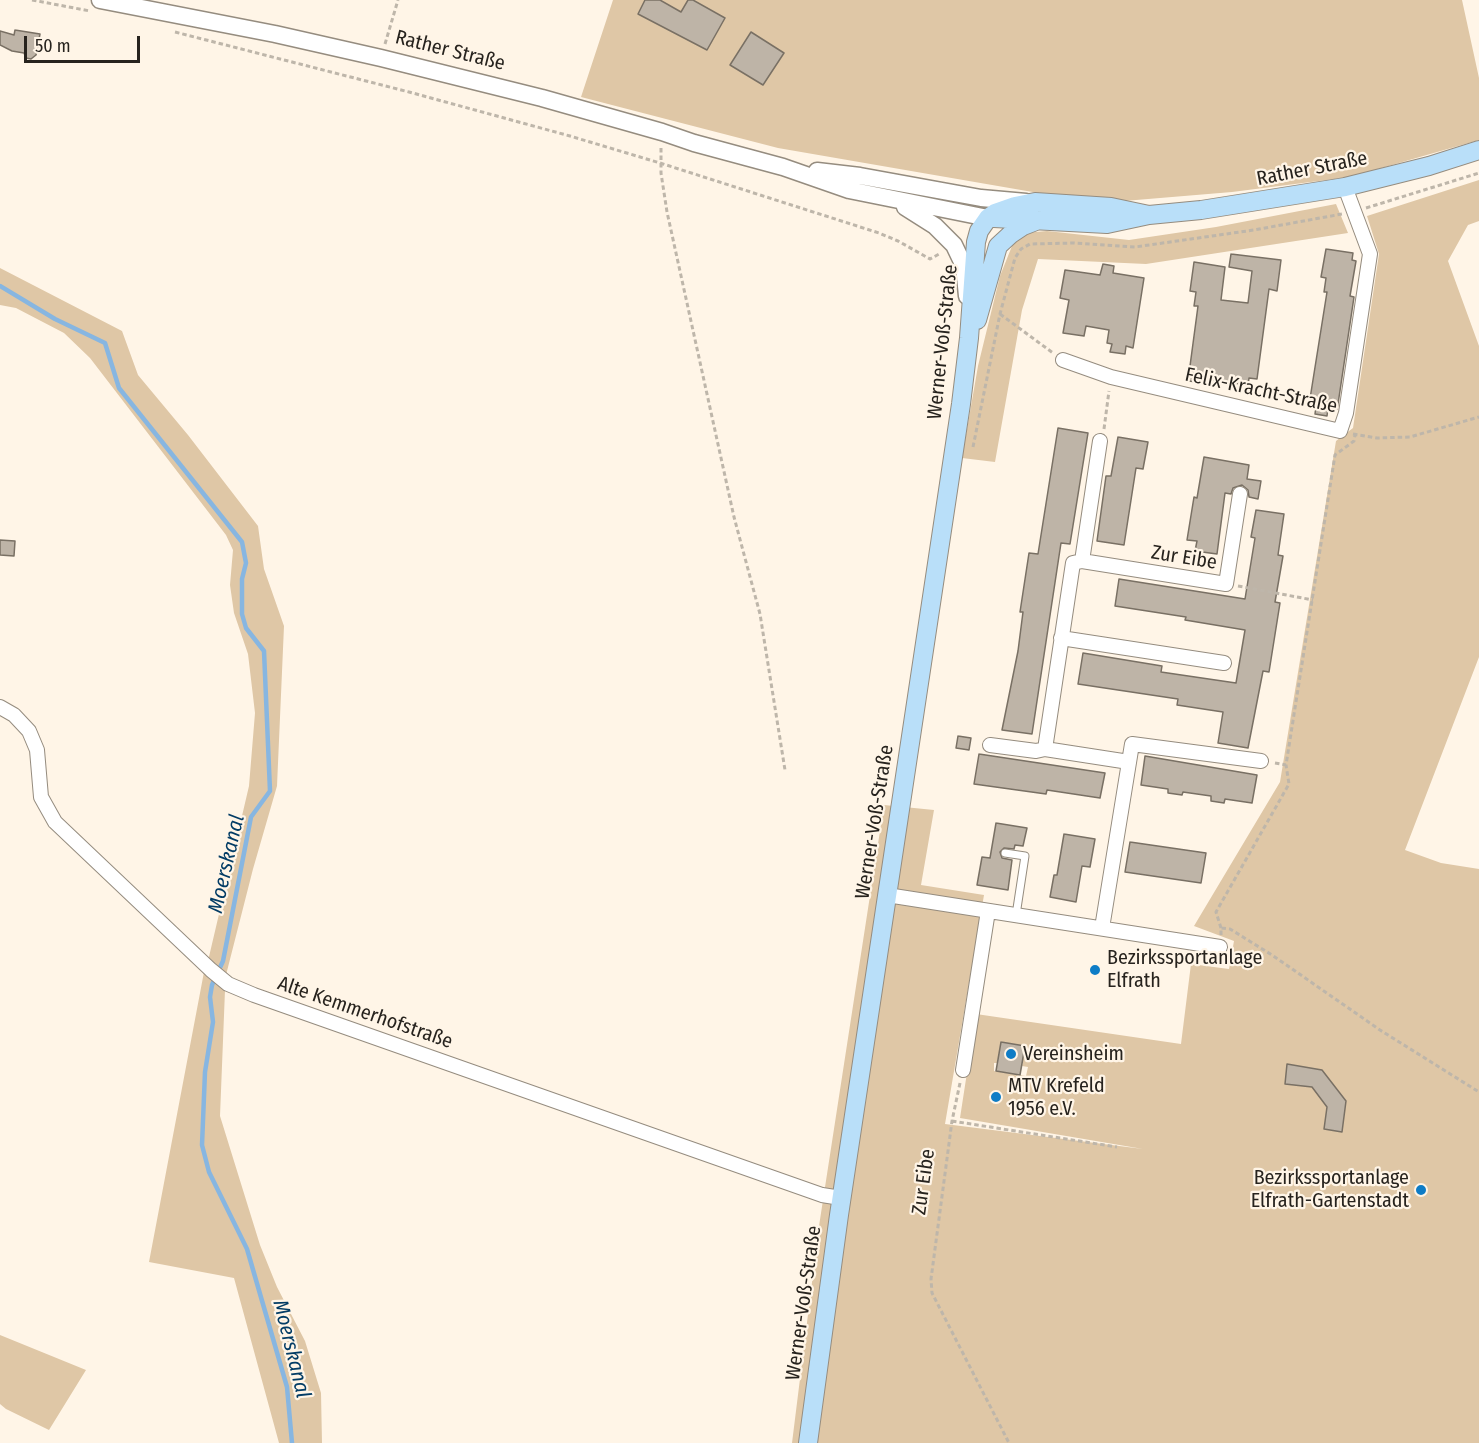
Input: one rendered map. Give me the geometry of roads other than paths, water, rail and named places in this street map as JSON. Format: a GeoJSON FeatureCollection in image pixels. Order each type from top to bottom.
{"type":"FeatureCollection","features":[{"type":"Feature","properties":{"kind":"main road","name":"Rather Straße"},"geometry":{"type":"LineString","coordinates":[[994,216],[1038,211],[1107,224],[1149,215],[1202,210],[1345,187],[1429,166],[1479,150]]}},
{"type":"Feature","properties":{"kind":"main road"},"geometry":{"type":"LineString","coordinates":[[998,246],[1038,211]]}},
{"type":"Feature","properties":{"kind":"main road"},"geometry":{"type":"LineString","coordinates":[[969,338],[981,308],[1002,230],[994,216]]}},
{"type":"Feature","properties":{"kind":"main road","name":"Werner-Voß-Straße"},"geometry":{"type":"LineString","coordinates":[[808,1443],[969,338],[976,242],[979,231],[994,216]]}},
{"type":"Feature","properties":{"kind":"street","name":"Rather Straße"},"geometry":{"type":"LineString","coordinates":[[98,6],[275,34],[381,58],[542,98],[783,167],[849,190],[891,200],[994,216]]}},
{"type":"Feature","properties":{"kind":"street","name":"Rather Straße"},"geometry":{"type":"LineString","coordinates":[[783,167],[860,176],[1038,211]]}},
{"type":"Feature","properties":{"kind":"street","name":"Felix-Kracht-Straße"},"geometry":{"type":"LineString","coordinates":[[1063,360],[1111,377],[1340,431],[1346,413],[1370,254],[1345,187]]}},
{"type":"Feature","properties":{"kind":"street"},"geometry":{"type":"LineString","coordinates":[[981,198],[991,206],[994,216]]}},
{"type":"Feature","properties":{"kind":"street","name":"Rather Straße"},"geometry":{"type":"LineString","coordinates":[[891,200],[921,215],[954,245],[964,266],[969,338]]}},
{"type":"Feature","properties":{"kind":"street"},"geometry":{"type":"LineString","coordinates":[[1045,749],[1073,563],[1082,561],[1100,441]]}},
{"type":"Feature","properties":{"kind":"street","name":"Zur Eibe"},"geometry":{"type":"LineString","coordinates":[[1082,561],[1226,584],[1240,494]]}},
{"type":"Feature","properties":{"kind":"street"},"geometry":{"type":"LineString","coordinates":[[1061,638],[1224,663]]}},
{"type":"Feature","properties":{"kind":"street","name":"Alte Kemmerhofstraße"},"geometry":{"type":"LineString","coordinates":[[0,707],[14,714],[29,731],[37,750],[41,797],[56,822],[222,980],[254,995],[822,1195],[842,1198]]}},
{"type":"Feature","properties":{"kind":"street"},"geometry":{"type":"LineString","coordinates":[[1102,928],[1132,744],[1261,761]]}},
{"type":"Feature","properties":{"kind":"street"},"geometry":{"type":"LineString","coordinates":[[990,745],[1036,751],[1045,749],[1129,762]]}},
{"type":"Feature","properties":{"kind":"street"},"geometry":{"type":"LineString","coordinates":[[887,895],[1220,946]]}},
{"type":"Feature","properties":{"kind":"street"},"geometry":{"type":"LineString","coordinates":[[963,1070],[988,911]]}},
{"type":"Feature","properties":{"kind":"lane"},"geometry":{"type":"LineString","coordinates":[[1005,853],[1025,856],[1016,915]]}},
{"type":"Feature","properties":{"kind":"waterway","name":"Moerskanal"},"geometry":{"type":"LineString","coordinates":[[0,286],[55,319],[105,343],[119,388],[242,542],[246,563],[242,579],[242,614],[246,628],[264,651],[270,791],[251,817],[223,961],[212,985],[210,997],[213,1022],[205,1072],[202,1145],[209,1172],[247,1249],[287,1387],[292,1443]]}},
{"type":"Feature","properties":{"kind":"place","name":"Bezirkssportanlage Elfrath"},"geometry":{"type":"Point","coordinates":[1095,970]}},
{"type":"Feature","properties":{"kind":"place","name":"Vereinsheim"},"geometry":{"type":"Point","coordinates":[1011,1054]}},
{"type":"Feature","properties":{"kind":"place","name":"MTV Krefeld 1956 e.V."},"geometry":{"type":"Point","coordinates":[996,1097]}},
{"type":"Feature","properties":{"kind":"place","name":"Bezirkssportanlage Elfrath-Gartenstadt"},"geometry":{"type":"Point","coordinates":[1421,1190]}}]}
